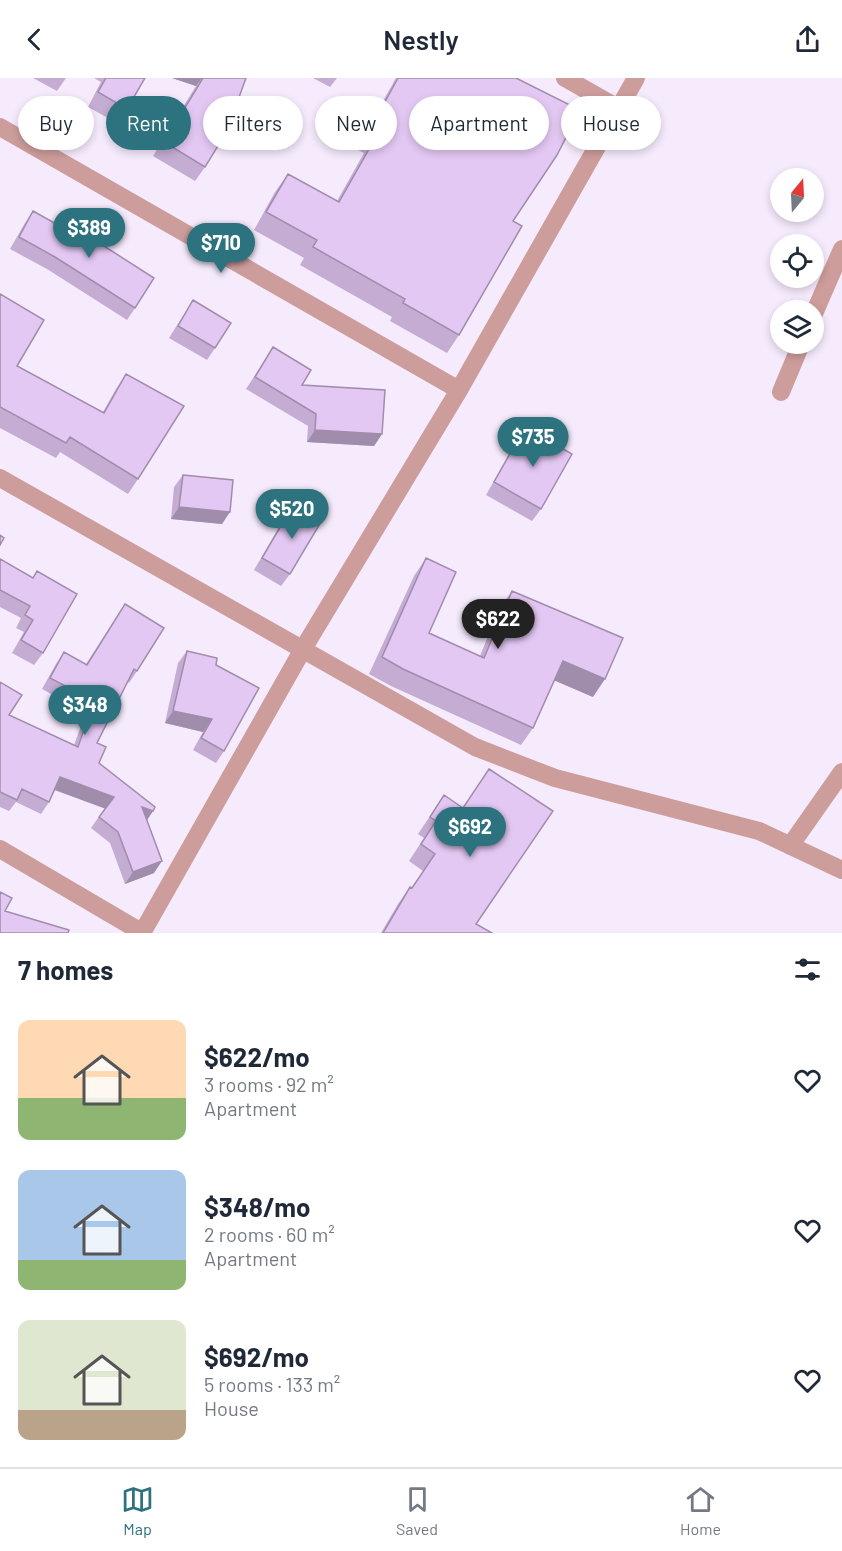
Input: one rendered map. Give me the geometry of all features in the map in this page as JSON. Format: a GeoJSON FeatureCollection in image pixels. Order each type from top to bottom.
{"type":"FeatureCollection","features":[{"type":"Feature","properties":{"kind":"street"},"geometry":{"type":"LineString","coordinates":[[565,78],[597,96]]}},
{"type":"Feature","properties":{"kind":"street"},"geometry":{"type":"LineString","coordinates":[[625,96],[636,78]]}},
{"type":"Feature","properties":{"kind":"street"},"geometry":{"type":"LineString","coordinates":[[0,127],[459,390]]}},
{"type":"Feature","properties":{"kind":"street"},"geometry":{"type":"LineString","coordinates":[[0,849],[142,933],[303,650],[459,390],[594,150]]}},
{"type":"Feature","properties":{"kind":"street"},"geometry":{"type":"LineString","coordinates":[[820,300],[842,249]]}},
{"type":"Feature","properties":{"kind":"street"},"geometry":{"type":"LineString","coordinates":[[781,392],[797,354]]}},
{"type":"Feature","properties":{"kind":"street"},"geometry":{"type":"LineString","coordinates":[[0,478],[475,747],[555,778],[759,831],[842,870]]}},
{"type":"Feature","properties":{"kind":"street"},"geometry":{"type":"LineString","coordinates":[[790,846],[842,772]]}},
{"type":"Feature","properties":{"kind":"building"},"geometry":{"type":"Polygon","coordinates":[[[106,78],[145,78],[135,96],[106,97],[98,92],[106,78]]]}},
{"type":"Feature","properties":{"kind":"building"},"geometry":{"type":"Polygon","coordinates":[[[203,78],[246,78],[239,96],[203,96],[203,150],[216,150],[205,167],[177,150],[191,150],[191,98],[203,78]]]}},
{"type":"Feature","properties":{"kind":"building"},"geometry":{"type":"Polygon","coordinates":[[[398,78],[516,78],[561,100],[561,147],[513,221],[522,226],[459,335],[403,303],[405,299],[313,247],[317,240],[266,212],[288,174],[339,202],[368,150],[397,150],[397,96],[388,96],[398,78]]]}},
{"type":"Feature","properties":{"kind":"building"},"geometry":{"type":"Polygon","coordinates":[[[33,211],[90,243],[93,239],[154,278],[135,308],[19,237],[33,211]]]}},
{"type":"Feature","properties":{"kind":"building"},"geometry":{"type":"Polygon","coordinates":[[[0,294],[44,320],[17,366],[104,413],[126,374],[184,406],[138,479],[70,437],[66,443],[0,407],[0,294]]]}},
{"type":"Feature","properties":{"kind":"building"},"geometry":{"type":"Polygon","coordinates":[[[193,300],[231,323],[215,348],[178,326],[193,300]]]}},
{"type":"Feature","properties":{"kind":"building"},"geometry":{"type":"Polygon","coordinates":[[[273,347],[311,370],[302,385],[385,390],[382,434],[315,430],[316,414],[255,377],[273,347]]]}},
{"type":"Feature","properties":{"kind":"building"},"geometry":{"type":"Polygon","coordinates":[[[525,427],[572,454],[541,509],[494,482],[525,427]]]}},
{"type":"Feature","properties":{"kind":"building"},"geometry":{"type":"Polygon","coordinates":[[[183,475],[233,480],[230,512],[179,507],[183,475]]]}},
{"type":"Feature","properties":{"kind":"building"},"geometry":{"type":"Polygon","coordinates":[[[293,505],[321,522],[290,574],[262,558],[293,505]]]}},
{"type":"Feature","properties":{"kind":"building"},"geometry":{"type":"Polygon","coordinates":[[[426,558],[456,572],[429,633],[484,658],[512,591],[623,638],[605,679],[563,661],[533,728],[403,669],[382,657],[426,558]]]}},
{"type":"Feature","properties":{"kind":"building"},"geometry":{"type":"Polygon","coordinates":[[[0,559],[33,578],[37,571],[77,594],[43,653],[21,640],[33,620],[25,615],[30,606],[0,590],[0,559]]]}},
{"type":"Feature","properties":{"kind":"building"},"geometry":{"type":"Polygon","coordinates":[[[125,604],[164,628],[137,671],[134,669],[97,743],[106,747],[99,763],[155,807],[153,811],[142,807],[162,861],[133,872],[118,832],[99,817],[114,797],[60,777],[49,802],[22,789],[17,800],[0,792],[0,682],[22,695],[9,715],[78,747],[94,701],[50,678],[64,652],[87,665],[125,604]]]}},
{"type":"Feature","properties":{"kind":"building"},"geometry":{"type":"Polygon","coordinates":[[[187,651],[217,658],[216,665],[259,688],[224,751],[201,738],[212,719],[173,711],[187,651]]]}},
{"type":"Feature","properties":{"kind":"building"},"geometry":{"type":"Polygon","coordinates":[[[489,769],[553,811],[476,924],[492,933],[383,933],[410,887],[412,888],[435,854],[421,844],[436,821],[430,817],[444,795],[463,808],[489,769]]]}},
{"type":"Feature","properties":{"kind":"building"},"geometry":{"type":"Polygon","coordinates":[[[0,892],[12,898],[5,911],[69,930],[68,933],[0,933],[0,892]]]}}]}
